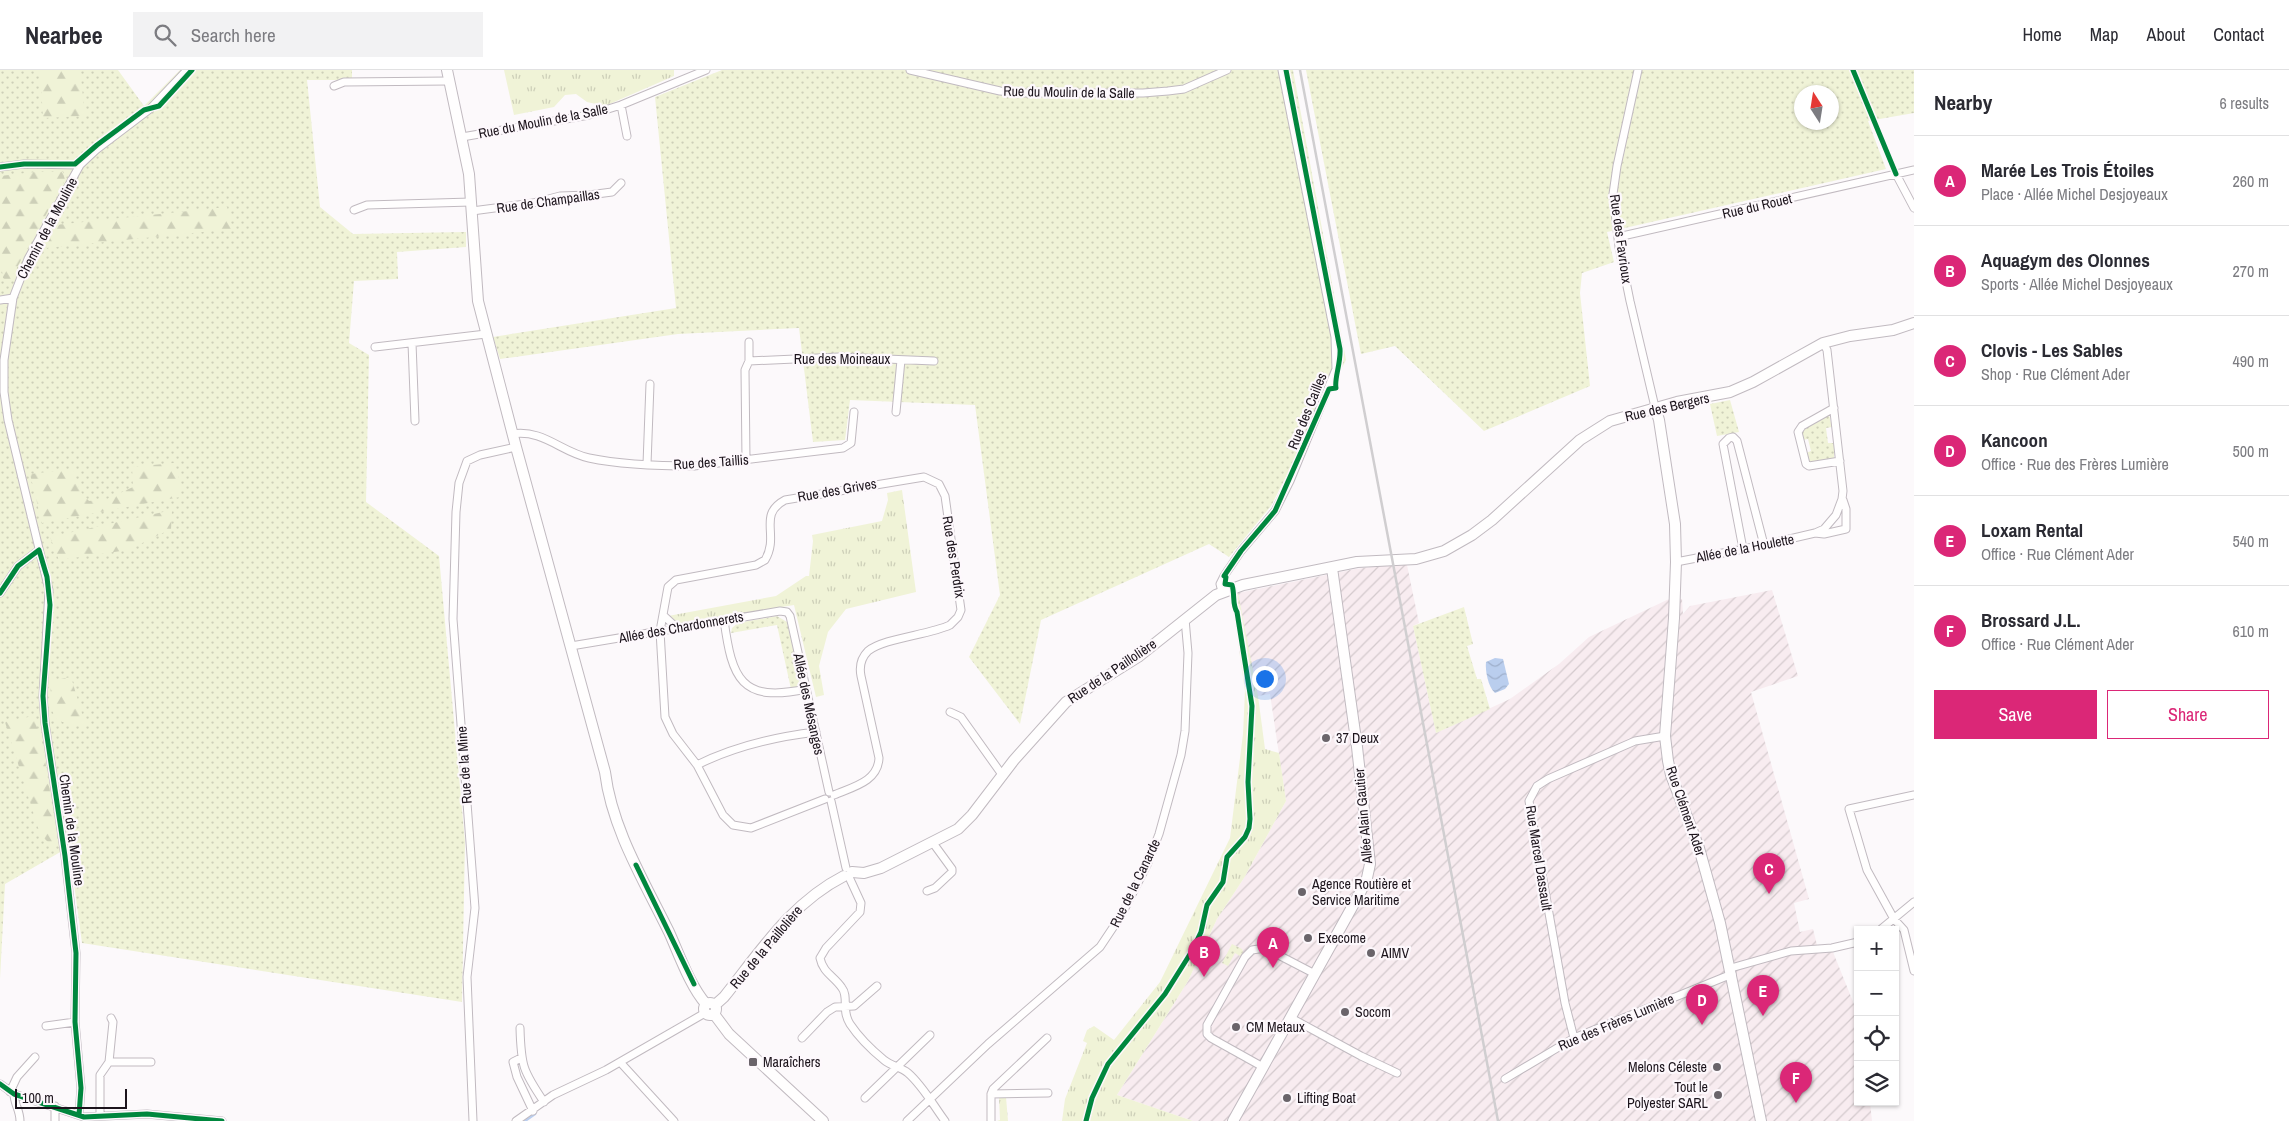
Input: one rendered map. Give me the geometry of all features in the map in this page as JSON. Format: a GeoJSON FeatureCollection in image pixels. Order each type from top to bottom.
{"type":"FeatureCollection","features":[{"type":"Feature","properties":{"kind":"street","name":"Chemin de la Mouline"},"geometry":{"type":"LineString","coordinates":[[82,1117],[75,1022],[76,953],[43,696],[50,605],[47,577],[8,420],[4,392],[4,360],[13,298],[28,258],[80,165],[96,150],[150,109],[187,70]]}},
{"type":"Feature","properties":{"kind":"street"},"geometry":{"type":"LineString","coordinates":[[447,70],[469,174],[476,280],[486,334],[618,824],[649,893],[710,1009],[724,1029],[823,1121]]}},
{"type":"Feature","properties":{"kind":"street","name":"Rue du Moulin de la Salle"},"geometry":{"type":"LineString","coordinates":[[462,137],[589,115],[621,105],[706,70]]}},
{"type":"Feature","properties":{"kind":"street","name":"Rue du Moulin de la Salle"},"geometry":{"type":"LineString","coordinates":[[910,70],[1000,91],[1043,94],[1168,92],[1184,89],[1228,70]]}},
{"type":"Feature","properties":{"kind":"street","name":"Rue des Cailles"},"geometry":{"type":"LineString","coordinates":[[1222,592],[1220,584],[1224,576],[1241,551],[1275,511],[1329,389],[1337,363],[1335,337],[1282,70]]}},
{"type":"Feature","properties":{"kind":"street","name":"Rue des Favrioux"},"geometry":{"type":"LineString","coordinates":[[1638,70],[1617,166],[1613,194],[1618,237],[1630,301],[1655,408]]}},
{"type":"Feature","properties":{"kind":"street"},"geometry":{"type":"LineString","coordinates":[[334,86],[344,82],[449,81]]}},
{"type":"Feature","properties":{"kind":"street"},"geometry":{"type":"LineString","coordinates":[[621,105],[627,136]]}},
{"type":"Feature","properties":{"kind":"street"},"geometry":{"type":"LineString","coordinates":[[0,167],[24,164],[80,165]]}},
{"type":"Feature","properties":{"kind":"street","name":"Rue du Rouet"},"geometry":{"type":"LineString","coordinates":[[1618,237],[1914,170]]}},
{"type":"Feature","properties":{"kind":"street"},"geometry":{"type":"LineString","coordinates":[[1896,174],[1914,208]]}},
{"type":"Feature","properties":{"kind":"street","name":"Rue de Champaillas"},"geometry":{"type":"LineString","coordinates":[[354,210],[367,205],[472,206],[533,203],[560,196],[612,192],[621,183]]}},
{"type":"Feature","properties":{"kind":"street"},"geometry":{"type":"LineString","coordinates":[[0,300],[13,298]]}},
{"type":"Feature","properties":{"kind":"street","name":"Rue des Bergers"},"geometry":{"type":"LineString","coordinates":[[1393,560],[1429,557],[1472,536],[1596,428],[1635,412],[1690,399],[1718,396],[1740,389],[1823,343],[1850,336],[1893,330],[1914,323]]}},
{"type":"Feature","properties":{"kind":"street"},"geometry":{"type":"LineString","coordinates":[[375,347],[486,334]]}},
{"type":"Feature","properties":{"kind":"street"},"geometry":{"type":"LineString","coordinates":[[746,460],[745,370],[750,361],[749,342]]}},
{"type":"Feature","properties":{"kind":"street"},"geometry":{"type":"LineString","coordinates":[[412,343],[415,421]]}},
{"type":"Feature","properties":{"kind":"street","name":"Allée de la Houlette"},"geometry":{"type":"LineString","coordinates":[[1815,533],[1824,534],[1846,529],[1846,509],[1842,499],[1834,408],[1826,350],[1823,343]]}},
{"type":"Feature","properties":{"kind":"street","name":"Rue des Moineaux"},"geometry":{"type":"LineString","coordinates":[[750,361],[838,358],[934,361]]}},
{"type":"Feature","properties":{"kind":"street"},"geometry":{"type":"LineString","coordinates":[[896,412],[901,360]]}},
{"type":"Feature","properties":{"kind":"street"},"geometry":{"type":"LineString","coordinates":[[647,464],[650,384]]}},
{"type":"Feature","properties":{"kind":"street","name":"Rue Clément Ader"},"geometry":{"type":"LineString","coordinates":[[1655,408],[1659,420],[1675,524],[1674,618],[1665,736],[1671,775],[1699,848],[1732,971],[1761,1121]]}},
{"type":"Feature","properties":{"kind":"street"},"geometry":{"type":"LineString","coordinates":[[1834,408],[1798,428],[1798,432],[1806,464],[1809,466],[1840,461]]}},
{"type":"Feature","properties":{"kind":"street","name":"Rue des Taillis"},"geometry":{"type":"LineString","coordinates":[[512,434],[534,434],[588,458],[647,464],[694,466],[843,448],[851,443],[854,412]]}},
{"type":"Feature","properties":{"kind":"street"},"geometry":{"type":"LineString","coordinates":[[1743,549],[1723,444],[1728,438],[1733,438],[1737,441],[1764,545]]}},
{"type":"Feature","properties":{"kind":"street","name":"Rue de la Mine"},"geometry":{"type":"LineString","coordinates":[[473,1121],[467,977],[475,908],[453,619],[456,512],[459,482],[467,461],[480,455],[516,447]]}},
{"type":"Feature","properties":{"kind":"street","name":"Rue des Perdrix"},"geometry":{"type":"LineString","coordinates":[[697,765],[723,815],[738,826],[758,827],[868,780],[876,772],[879,765],[860,670],[863,657],[881,645],[950,625],[961,610],[961,600],[942,488],[929,478],[894,480]]}},
{"type":"Feature","properties":{"kind":"street","name":"Rue des Grives"},"geometry":{"type":"LineString","coordinates":[[697,765],[667,723],[664,709],[660,631],[668,587],[671,582],[756,565],[765,560],[772,542],[770,521],[772,511],[777,504],[792,498],[894,480]]}},
{"type":"Feature","properties":{"kind":"street","name":"Allée de la Houlette"},"geometry":{"type":"LineString","coordinates":[[1676,562],[1815,533],[1824,529],[1830,522],[1842,499]]}},
{"type":"Feature","properties":{"kind":"street"},"geometry":{"type":"LineString","coordinates":[[0,593],[18,566],[39,550]]}},
{"type":"Feature","properties":{"kind":"street","name":"Rue de la Paillolière"},"geometry":{"type":"LineString","coordinates":[[710,1009],[724,997],[796,908],[821,889],[848,873],[864,873],[882,868],[933,843],[965,823],[1034,737],[1066,702],[1138,657],[1222,592],[1243,585],[1356,562],[1393,560]]}},
{"type":"Feature","properties":{"kind":"street","name":"Allée Alain Gautier"},"geometry":{"type":"LineString","coordinates":[[1233,1121],[1361,891],[1367,878],[1370,864],[1357,747],[1332,568]]}},
{"type":"Feature","properties":{"kind":"street","name":"Allée des Chardonnerets"},"geometry":{"type":"LineString","coordinates":[[571,646],[780,611],[787,612],[790,616]]}},
{"type":"Feature","properties":{"kind":"street"},"geometry":{"type":"LineString","coordinates":[[663,615],[677,628]]}},
{"type":"Feature","properties":{"kind":"street","name":"Allée des Mésanges"},"geometry":{"type":"LineString","coordinates":[[790,616],[848,873],[861,903],[860,912],[826,948],[820,958],[822,968],[843,988],[846,996],[844,1006]]}},
{"type":"Feature","properties":{"kind":"street","name":"Rue de la Canarde"},"geometry":{"type":"LineString","coordinates":[[906,1121],[988,1044],[1100,947],[1122,914],[1147,865],[1159,834],[1181,754],[1185,731],[1188,654],[1185,619]]}},
{"type":"Feature","properties":{"kind":"street"},"geometry":{"type":"LineString","coordinates":[[724,620],[730,659],[736,672],[749,686],[766,693],[775,694],[806,689]]}},
{"type":"Feature","properties":{"kind":"street"},"geometry":{"type":"LineString","coordinates":[[642,634],[660,644]]}},
{"type":"Feature","properties":{"kind":"street"},"geometry":{"type":"LineString","coordinates":[[950,712],[961,717],[1003,776]]}},
{"type":"Feature","properties":{"kind":"street"},"geometry":{"type":"LineString","coordinates":[[697,765],[728,751],[765,740],[816,732]]}},
{"type":"Feature","properties":{"kind":"street","name":"Rue Marcel Dassault"},"geometry":{"type":"LineString","coordinates":[[1574,1038],[1565,1003],[1529,801],[1537,786],[1548,779],[1635,741],[1665,736]]}},
{"type":"Feature","properties":{"kind":"street"},"geometry":{"type":"LineString","coordinates":[[1914,795],[1849,809],[1867,870],[1894,919],[1904,930],[1914,971]]}},
{"type":"Feature","properties":{"kind":"street"},"geometry":{"type":"LineString","coordinates":[[927,891],[935,888],[952,872],[952,869],[933,843]]}},
{"type":"Feature","properties":{"kind":"street"},"geometry":{"type":"LineString","coordinates":[[1885,926],[1914,902]]}},
{"type":"Feature","properties":{"kind":"street","name":"Rue des Frères Lumière"},"geometry":{"type":"LineString","coordinates":[[1505,1079],[1574,1038],[1732,971],[1791,950],[1832,948],[1854,943]]}},
{"type":"Feature","properties":{"kind":"street"},"geometry":{"type":"LineString","coordinates":[[1262,1067],[1207,1034],[1207,1025],[1241,964],[1252,950],[1265,948],[1315,974]]}},
{"type":"Feature","properties":{"kind":"street"},"geometry":{"type":"LineString","coordinates":[[802,1038],[827,1012],[835,1007],[854,1006],[877,986]]}},
{"type":"Feature","properties":{"kind":"street"},"geometry":{"type":"LineString","coordinates":[[844,1006],[846,1017],[851,1025],[885,1061],[908,1073],[930,1099],[945,1121]]}},
{"type":"Feature","properties":{"kind":"street"},"geometry":{"type":"LineString","coordinates":[[516,1121],[567,1088],[620,1062],[710,1009]]}},
{"type":"Feature","properties":{"kind":"street"},"geometry":{"type":"LineString","coordinates":[[100,1116],[100,1075],[110,1062],[113,1022],[111,1018]]}},
{"type":"Feature","properties":{"kind":"street"},"geometry":{"type":"LineString","coordinates":[[1292,1018],[1374,1063],[1397,1073]]}},
{"type":"Feature","properties":{"kind":"street"},"geometry":{"type":"LineString","coordinates":[[46,1026],[75,1022]]}},
{"type":"Feature","properties":{"kind":"street"},"geometry":{"type":"LineString","coordinates":[[520,1028],[521,1058],[526,1076],[544,1102]]}},
{"type":"Feature","properties":{"kind":"street"},"geometry":{"type":"LineString","coordinates":[[865,1098],[930,1035]]}},
{"type":"Feature","properties":{"kind":"street"},"geometry":{"type":"LineString","coordinates":[[991,1121],[991,1094],[993,1089],[1047,1038]]}},
{"type":"Feature","properties":{"kind":"street"},"geometry":{"type":"LineString","coordinates":[[20,1121],[20,1111],[12,1093],[17,1077],[35,1058]]}},
{"type":"Feature","properties":{"kind":"street"},"geometry":{"type":"LineString","coordinates":[[521,1058],[513,1062],[517,1077],[534,1111]]}},
{"type":"Feature","properties":{"kind":"street"},"geometry":{"type":"LineString","coordinates":[[110,1062],[151,1062]]}},
{"type":"Feature","properties":{"kind":"street"},"geometry":{"type":"LineString","coordinates":[[620,1062],[674,1121]]}},
{"type":"Feature","properties":{"kind":"street"},"geometry":{"type":"LineString","coordinates":[[0,1084],[12,1093],[55,1106],[82,1117],[166,1114],[222,1121]]}},
{"type":"Feature","properties":{"kind":"street"},"geometry":{"type":"LineString","coordinates":[[991,1094],[1048,1093]]}},
{"type":"Feature","properties":{"kind":"street"},"geometry":{"type":"LineString","coordinates":[[55,1106],[55,1121]]}},
{"type":"Feature","properties":{"kind":"shaded area"},"geometry":{"type":"Polygon","coordinates":[[[1387,565],[1407,565],[1419,623],[1413,626],[1436,733],[1510,699],[1559,664],[1589,637],[1669,599],[1682,599],[1683,614],[1690,606],[1772,590],[1798,676],[1751,692],[1809,899],[1794,903],[1800,932],[1813,929],[1819,953],[1833,952],[1854,1004],[1854,1106],[1870,1106],[1872,1121],[1193,1121],[1117,1095],[1188,981],[1217,919],[1244,878],[1286,801],[1270,694],[1258,696],[1256,694],[1238,593],[1355,569],[1387,565]]]}},
{"type":"Feature","properties":{"kind":"green space"},"geometry":{"type":"Polygon","coordinates":[[[0,70],[118,70],[144,106],[180,70],[352,70],[352,80],[307,80],[320,207],[353,234],[466,232],[466,247],[397,252],[398,279],[354,281],[349,343],[369,355],[366,502],[439,556],[465,842],[462,1002],[82,943],[69,847],[5,884],[0,979],[0,70]]]}},
{"type":"Feature","properties":{"kind":"green space"},"geometry":{"type":"Polygon","coordinates":[[[40,70],[80,70],[85,116],[43,118],[40,70]]]}},
{"type":"Feature","properties":{"kind":"green space"},"geometry":{"type":"Polygon","coordinates":[[[504,70],[674,70],[674,76],[605,106],[587,102],[576,94],[565,95],[554,107],[514,115],[504,70]]]}},
{"type":"Feature","properties":{"kind":"green space"},"geometry":{"type":"Polygon","coordinates":[[[722,70],[1293,70],[1346,360],[1271,506],[1229,557],[1209,544],[1041,620],[1020,724],[969,657],[1000,595],[975,405],[850,400],[845,440],[813,442],[799,328],[678,334],[500,359],[493,337],[676,308],[655,97],[722,70]]]}},
{"type":"Feature","properties":{"kind":"green space"},"geometry":{"type":"Polygon","coordinates":[[[1306,70],[1914,70],[1914,113],[1868,121],[1886,169],[1607,232],[1614,262],[1582,273],[1580,293],[1590,386],[1484,431],[1395,346],[1361,354],[1306,70]]]}},
{"type":"Feature","properties":{"kind":"green space"},"geometry":{"type":"Polygon","coordinates":[[[35,172],[63,172],[65,180],[9,282],[3,278],[0,257],[0,176],[35,172]]]}},
{"type":"Feature","properties":{"kind":"green space"},"geometry":{"type":"Polygon","coordinates":[[[227,207],[232,229],[46,248],[55,225],[227,207]]]}},
{"type":"Feature","properties":{"kind":"green space"},"geometry":{"type":"Polygon","coordinates":[[[1730,400],[1739,432],[1717,436],[1710,404],[1730,400]]]}},
{"type":"Feature","properties":{"kind":"green space"},"geometry":{"type":"Polygon","coordinates":[[[1829,415],[1832,427],[1826,428],[1828,443],[1834,443],[1834,458],[1809,463],[1806,453],[1811,451],[1808,439],[1803,440],[1800,430],[1829,415]]]}},
{"type":"Feature","properties":{"kind":"green space"},"geometry":{"type":"Polygon","coordinates":[[[174,463],[179,478],[180,497],[42,523],[30,474],[73,469],[80,491],[89,501],[107,499],[133,487],[132,467],[174,463]]]}},
{"type":"Feature","properties":{"kind":"green space"},"geometry":{"type":"Polygon","coordinates":[[[902,490],[916,592],[846,609],[828,632],[819,666],[824,695],[816,697],[794,605],[678,624],[668,616],[776,596],[806,576],[809,576],[812,535],[882,521],[888,500],[887,493],[902,490]]]}},
{"type":"Feature","properties":{"kind":"green space"},"geometry":{"type":"Polygon","coordinates":[[[172,510],[171,529],[128,550],[59,560],[50,537],[172,510]]]}},
{"type":"Feature","properties":{"kind":"green space"},"geometry":{"type":"Polygon","coordinates":[[[1238,593],[1258,696],[1265,749],[1279,753],[1286,801],[1244,878],[1217,919],[1188,981],[1117,1095],[1193,1121],[1062,1121],[1065,1099],[1087,1043],[1083,1041],[1087,1030],[1094,1026],[1114,1040],[1160,982],[1230,838],[1243,734],[1245,691],[1231,595],[1238,593]]]}},
{"type":"Feature","properties":{"kind":"green space"},"geometry":{"type":"Polygon","coordinates":[[[1464,607],[1473,644],[1467,646],[1477,679],[1481,679],[1490,709],[1436,733],[1413,626],[1464,607]]]}},
{"type":"Feature","properties":{"kind":"green space"},"geometry":{"type":"Polygon","coordinates":[[[777,616],[787,622],[800,680],[796,688],[791,689],[777,625],[731,633],[732,628],[738,623],[777,616]]]}},
{"type":"Feature","properties":{"kind":"green space"},"geometry":{"type":"Polygon","coordinates":[[[71,677],[85,724],[74,726],[57,720],[50,707],[51,681],[71,677]]]}},
{"type":"Feature","properties":{"kind":"green space"},"geometry":{"type":"Polygon","coordinates":[[[33,716],[42,741],[58,842],[54,848],[40,834],[5,722],[33,716]]]}},
{"type":"Feature","properties":{"kind":"green space"},"geometry":{"type":"Polygon","coordinates":[[[1232,944],[1242,949],[1243,952],[1240,956],[1235,953],[1228,966],[1222,963],[1232,944]]]}},
{"type":"Feature","properties":{"kind":"green space"},"geometry":{"type":"Polygon","coordinates":[[[999,1097],[1006,1097],[1008,1121],[997,1121],[1000,1120],[999,1097]]]}},
{"type":"Feature","properties":{"kind":"water"},"geometry":{"type":"Polygon","coordinates":[[[1495,658],[1503,659],[1509,684],[1505,689],[1495,693],[1489,683],[1486,662],[1495,658]]]}},
{"type":"Feature","properties":{"kind":"waterway"},"geometry":{"type":"LineString","coordinates":[[525,1121],[535,1114]]}},
{"type":"Feature","properties":{"kind":"railway"},"geometry":{"type":"LineString","coordinates":[[1300,70],[1498,1121]]}},
{"type":"Feature","properties":{"kind":"cycle path"},"geometry":{"type":"LineString","coordinates":[[0,167],[24,164],[75,164],[144,110],[159,106],[192,70]]}},
{"type":"Feature","properties":{"kind":"cycle path"},"geometry":{"type":"LineString","coordinates":[[1086,1121],[1092,1098],[1108,1064],[1165,994],[1192,951],[1201,932],[1207,905],[1223,882],[1227,857],[1245,837],[1249,828],[1248,782],[1252,706],[1233,588],[1232,585],[1225,584],[1226,577],[1224,576],[1241,551],[1275,511],[1329,389],[1336,388],[1340,349],[1286,70]]}},
{"type":"Feature","properties":{"kind":"cycle path"},"geometry":{"type":"LineString","coordinates":[[1853,70],[1896,174]]}},
{"type":"Feature","properties":{"kind":"cycle path"},"geometry":{"type":"LineString","coordinates":[[0,593],[18,566],[39,550],[47,577],[50,605],[43,696],[45,723],[65,856],[76,953],[75,1022],[81,1088],[79,1115]]}},
{"type":"Feature","properties":{"kind":"cycle path"},"geometry":{"type":"LineString","coordinates":[[636,865],[694,984]]}},
{"type":"Feature","properties":{"kind":"cycle path"},"geometry":{"type":"LineString","coordinates":[[0,1084],[14,1094],[84,1117],[147,1114],[222,1121]]}},
{"type":"Feature","properties":{"kind":"place","name":"37 Deux"},"geometry":{"type":"Point","coordinates":[1326,738]}},
{"type":"Feature","properties":{"kind":"place","name":"Agence Routière et Service Maritime"},"geometry":{"type":"Point","coordinates":[1302,892]}},
{"type":"Feature","properties":{"kind":"place","name":"Clovis - Les Sables"},"geometry":{"type":"Point","coordinates":[1769,894]}},
{"type":"Feature","properties":{"kind":"place","name":"Execome"},"geometry":{"type":"Point","coordinates":[1308,938]}},
{"type":"Feature","properties":{"kind":"place","name":"AIMV"},"geometry":{"type":"Point","coordinates":[1371,953]}},
{"type":"Feature","properties":{"kind":"place","name":"Marée Les Trois Étoiles"},"geometry":{"type":"Point","coordinates":[1273,968]}},
{"type":"Feature","properties":{"kind":"place","name":"Aquagym des Olonnes"},"geometry":{"type":"Point","coordinates":[1204,977]}},
{"type":"Feature","properties":{"kind":"place","name":"Socom"},"geometry":{"type":"Point","coordinates":[1345,1012]}},
{"type":"Feature","properties":{"kind":"place","name":"Loxam Rental"},"geometry":{"type":"Point","coordinates":[1763,1016]}},
{"type":"Feature","properties":{"kind":"place","name":"Kancoon"},"geometry":{"type":"Point","coordinates":[1702,1025]}},
{"type":"Feature","properties":{"kind":"place","name":"CM Metaux"},"geometry":{"type":"Point","coordinates":[1236,1027]}},
{"type":"Feature","properties":{"kind":"place","name":"Maraîchers"},"geometry":{"type":"Point","coordinates":[753,1062]}},
{"type":"Feature","properties":{"kind":"place","name":"Melons Céleste"},"geometry":{"type":"Point","coordinates":[1717,1067]}},
{"type":"Feature","properties":{"kind":"place","name":"Tout le Polyester SARL"},"geometry":{"type":"Point","coordinates":[1718,1095]}},
{"type":"Feature","properties":{"kind":"place","name":"Lifting Boat"},"geometry":{"type":"Point","coordinates":[1287,1098]}},
{"type":"Feature","properties":{"kind":"place","name":"Brossard J.L."},"geometry":{"type":"Point","coordinates":[1796,1103]}}]}
